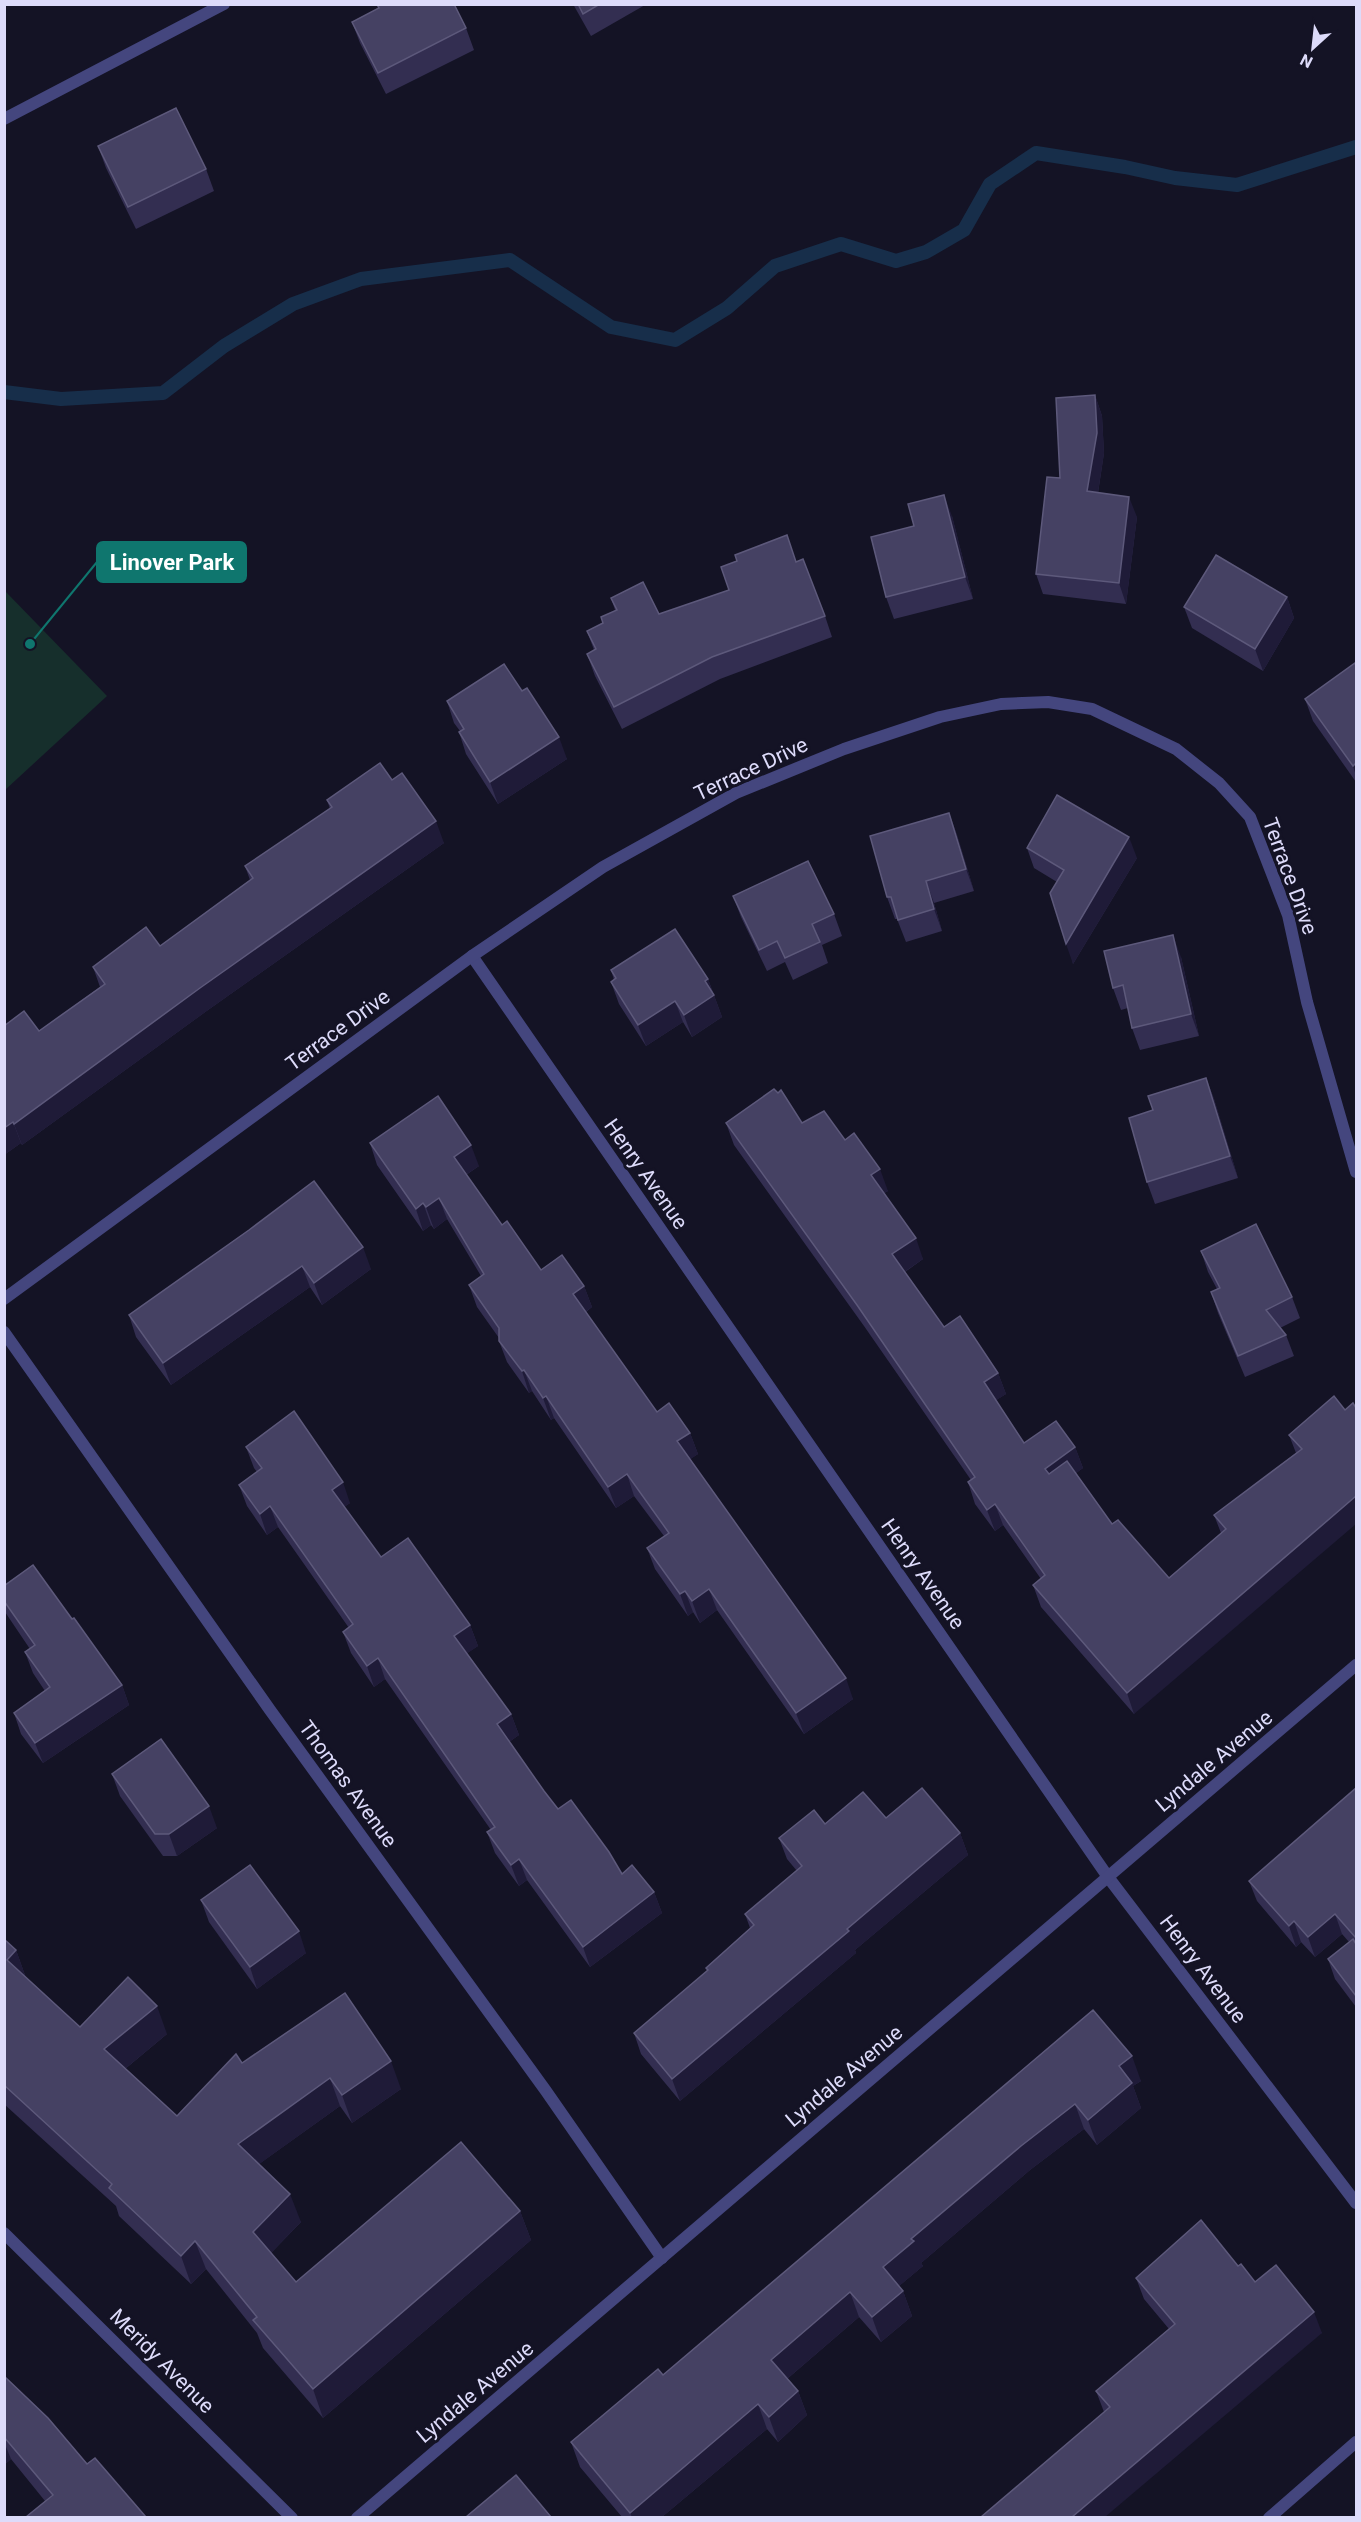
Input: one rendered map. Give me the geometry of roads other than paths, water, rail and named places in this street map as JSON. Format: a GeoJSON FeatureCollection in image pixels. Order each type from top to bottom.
{"type":"FeatureCollection","features":[{"type":"Feature","properties":{"kind":"street"},"geometry":{"type":"LineString","coordinates":[[4,119],[224,4]]}},
{"type":"Feature","properties":{"kind":"street","name":"Terrace Drive"},"geometry":{"type":"LineString","coordinates":[[4,1299],[472,956],[603,867],[736,793],[844,749],[940,717],[1001,704],[1048,702],[1092,709],[1176,749],[1219,783],[1250,817],[1288,915],[1307,1002],[1356,1172]]}},
{"type":"Feature","properties":{"kind":"street","name":"Henry Avenue"},"geometry":{"type":"LineString","coordinates":[[472,956],[1108,1877],[1356,2203]]}},
{"type":"Feature","properties":{"kind":"street","name":"Thomas Avenue"},"geometry":{"type":"LineString","coordinates":[[4,1332],[270,1710],[546,2091],[662,2258]]}},
{"type":"Feature","properties":{"kind":"street","name":"Lyndale Avenue"},"geometry":{"type":"LineString","coordinates":[[357,2517],[1356,1665]]}},
{"type":"Feature","properties":{"kind":"street","name":"Meridy Avenue"},"geometry":{"type":"LineString","coordinates":[[4,2233],[292,2517]]}},
{"type":"Feature","properties":{"kind":"street"},"geometry":{"type":"LineString","coordinates":[[1269,2517],[1356,2442]]}},
{"type":"Feature","properties":{"kind":"waterway"},"geometry":{"type":"LineString","coordinates":[[4,392],[61,399],[163,393],[224,346],[293,304],[361,279],[510,260],[611,327],[675,340],[727,308],[775,266],[841,244],[896,261],[926,252],[964,230],[990,184],[1036,153],[1125,167],[1175,178],[1237,185],[1356,147]]}},
{"type":"Feature","properties":{"kind":"place","name":"Linover Park"},"geometry":{"type":"Point","coordinates":[30,644]}}]}
